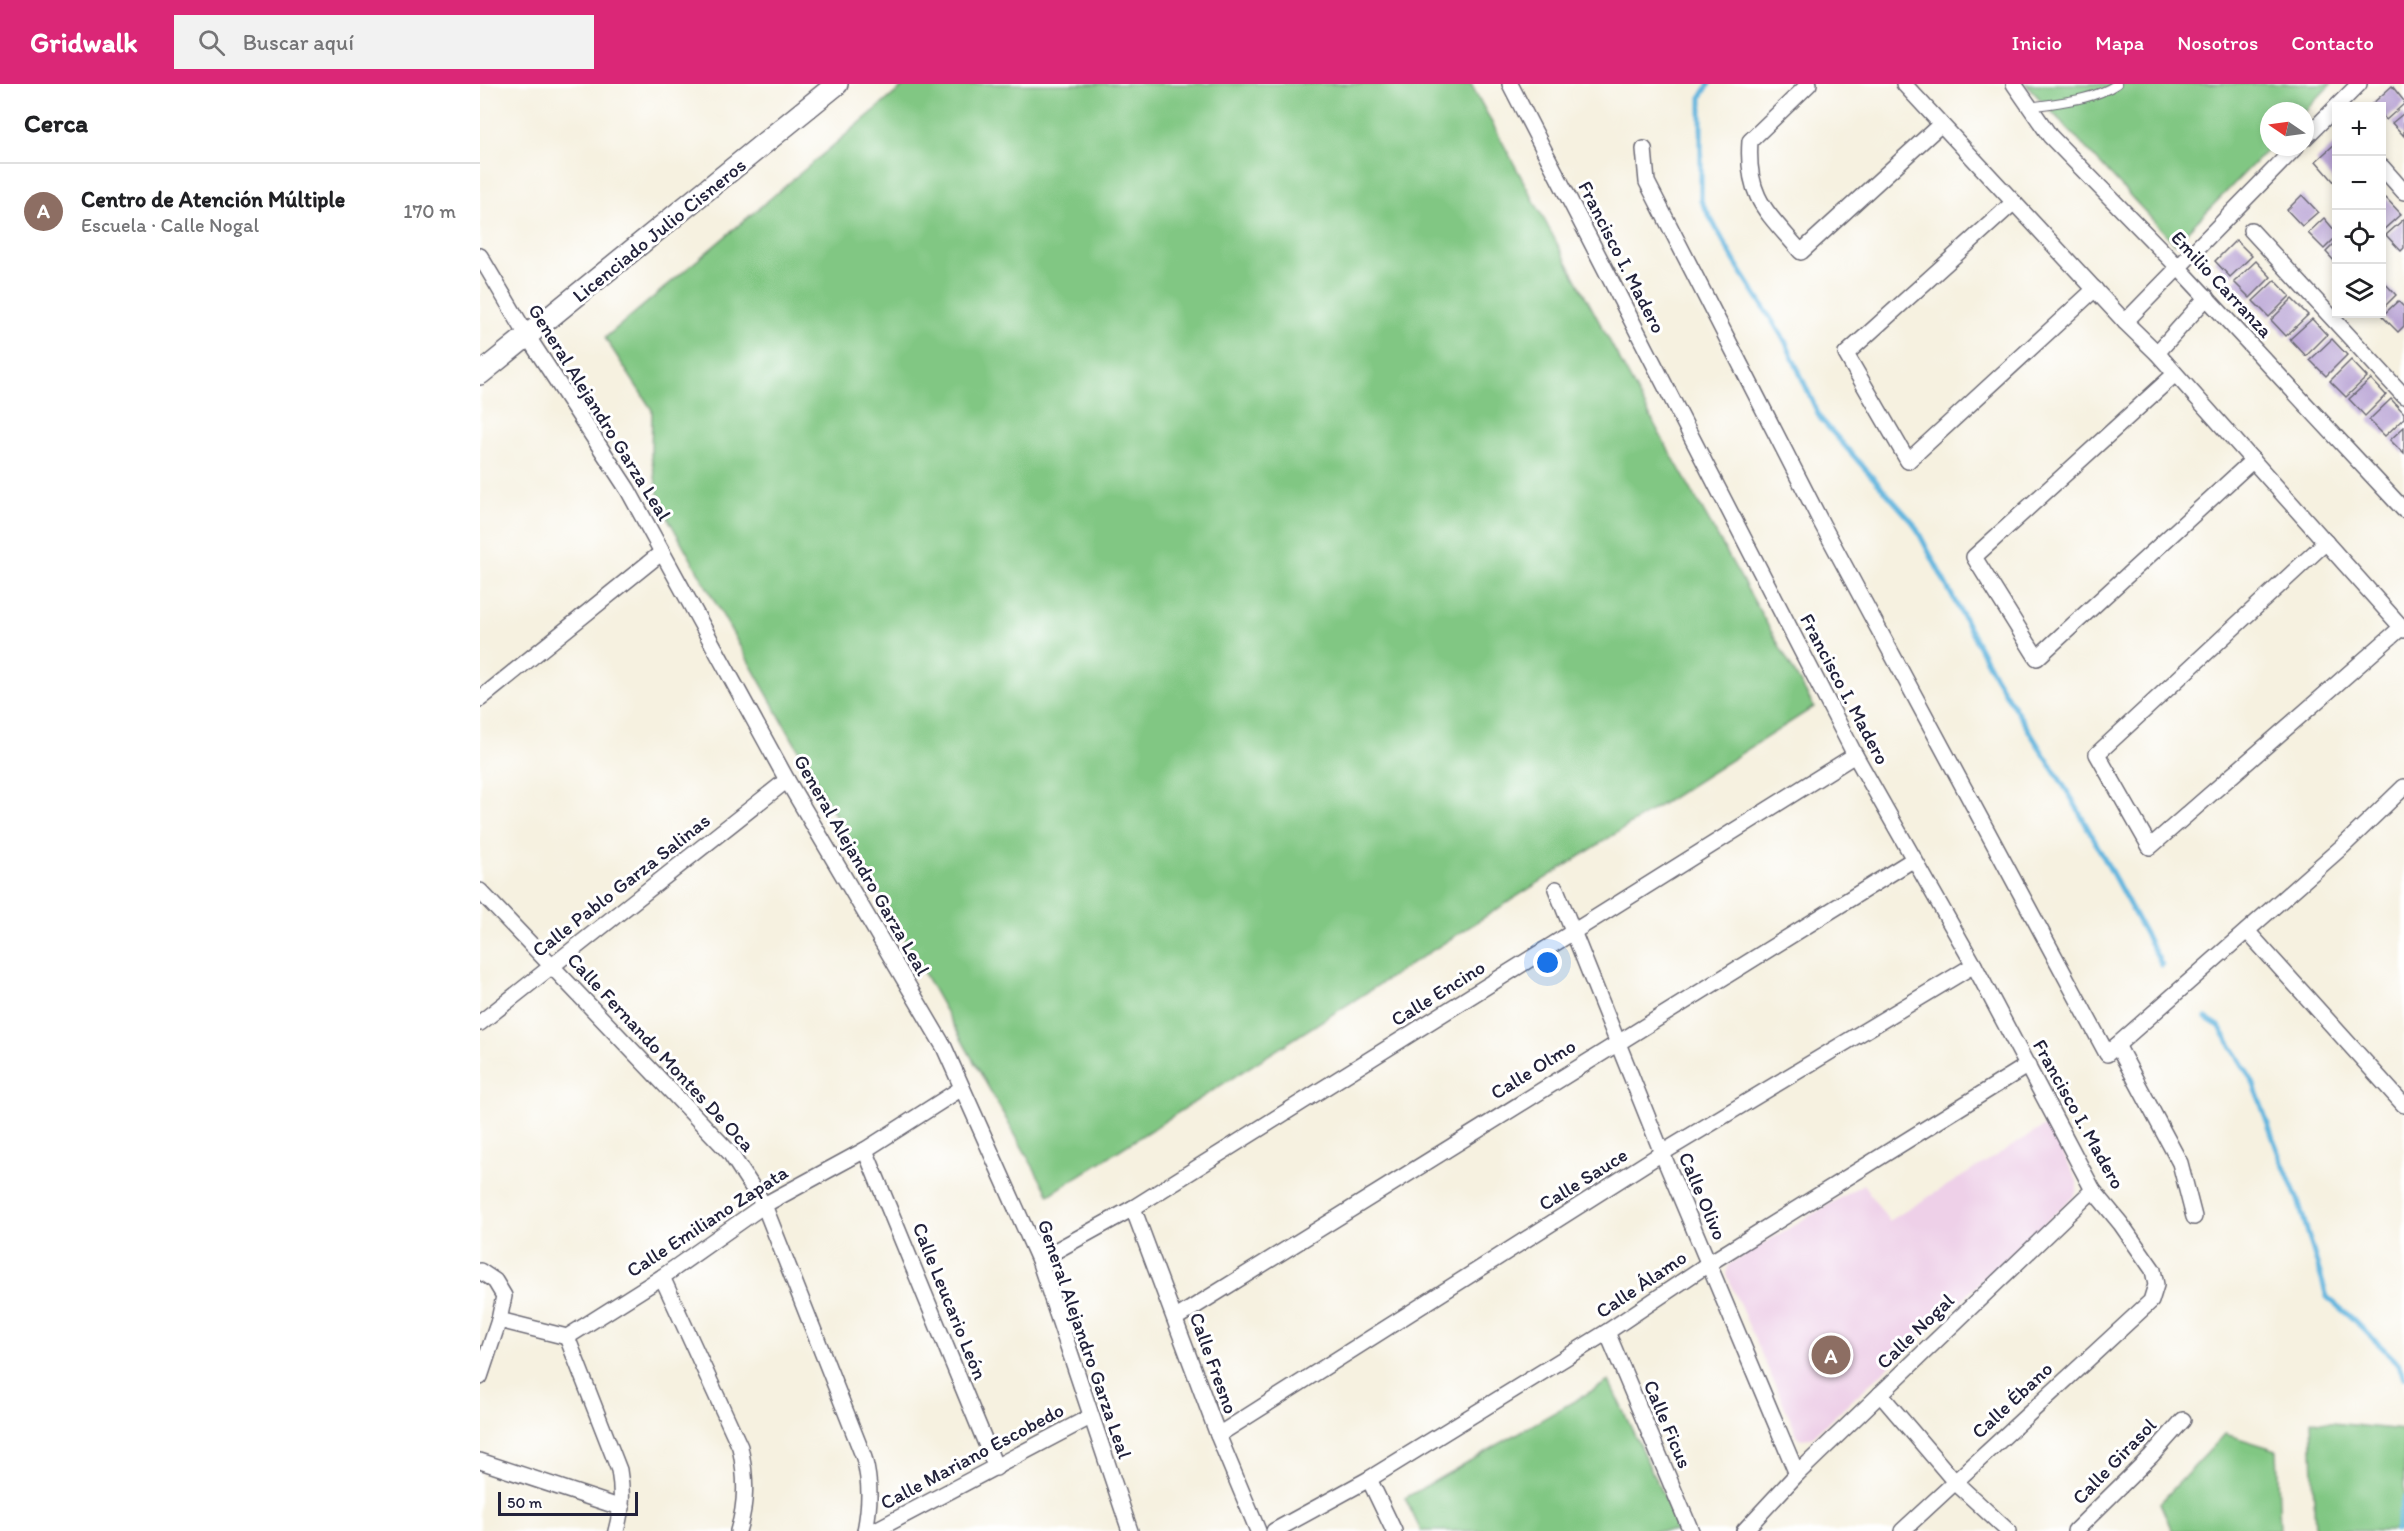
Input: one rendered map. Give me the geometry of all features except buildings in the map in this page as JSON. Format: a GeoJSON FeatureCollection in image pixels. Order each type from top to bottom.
{"type":"FeatureCollection","features":[{"type":"Feature","properties":{"kind":"street","name":"Francisco I. Madero"},"geometry":{"type":"LineString","coordinates":[[1510,84],[1855,755],[1974,965],[2093,1190],[2121,1224],[2153,1270],[2156,1285],[2151,1301]]}},
{"type":"Feature","properties":{"kind":"street"},"geometry":{"type":"LineString","coordinates":[[1809,84],[1750,141],[1748,167],[1759,203],[1801,252],[1941,124]]}},
{"type":"Feature","properties":{"kind":"street"},"geometry":{"type":"LineString","coordinates":[[1904,84],[2125,322],[2157,353],[2403,628],[2150,847],[2097,754],[2326,542]]}},
{"type":"Feature","properties":{"kind":"street","name":"Emilio Carranza"},"geometry":{"type":"LineString","coordinates":[[2014,84],[2050,136],[2207,297],[2404,510]]}},
{"type":"Feature","properties":{"kind":"street"},"geometry":{"type":"LineString","coordinates":[[2314,129],[2359,84]]}},
{"type":"Feature","properties":{"kind":"street","name":"Licenciado Julio Cisneros"},"geometry":{"type":"LineString","coordinates":[[480,374],[528,337],[830,86]]}},
{"type":"Feature","properties":{"kind":"street"},"geometry":{"type":"LineString","coordinates":[[1644,149],[1647,182],[1822,524],[2107,1054],[2343,846],[2404,787]]}},
{"type":"Feature","properties":{"kind":"street"},"geometry":{"type":"LineString","coordinates":[[2125,322],[2177,266],[2287,156]]}},
{"type":"Feature","properties":{"kind":"street"},"geometry":{"type":"LineString","coordinates":[[2386,172],[2404,192]]}},
{"type":"Feature","properties":{"kind":"street"},"geometry":{"type":"LineString","coordinates":[[2014,202],[1846,354],[1908,461],[2095,289]]}},
{"type":"Feature","properties":{"kind":"street"},"geometry":{"type":"LineString","coordinates":[[2251,230],[2404,396]]}},
{"type":"Feature","properties":{"kind":"street","name":"General Alejandro Garza Leal"},"geometry":{"type":"LineString","coordinates":[[480,256],[528,337],[628,490],[788,780],[944,1047],[1039,1260],[1125,1529]]}},
{"type":"Feature","properties":{"kind":"street"},"geometry":{"type":"LineString","coordinates":[[2157,353],[2207,297]]}},
{"type":"Feature","properties":{"kind":"street"},"geometry":{"type":"LineString","coordinates":[[2175,374],[1974,556],[2037,658],[2253,460]]}},
{"type":"Feature","properties":{"kind":"street"},"geometry":{"type":"LineString","coordinates":[[480,699],[661,553]]}},
{"type":"Feature","properties":{"kind":"street","name":"Calle Encino"},"geometry":{"type":"LineString","coordinates":[[1039,1260],[1133,1208],[1855,755]]}},
{"type":"Feature","properties":{"kind":"street","name":"Calle Pablo Garza Salinas"},"geometry":{"type":"LineString","coordinates":[[480,1023],[788,780]]}},
{"type":"Feature","properties":{"kind":"street","name":"Calle Olmo"},"geometry":{"type":"LineString","coordinates":[[1176,1318],[1617,1041],[1914,858]]}},
{"type":"Feature","properties":{"kind":"street","name":"Calle Olivo"},"geometry":{"type":"LineString","coordinates":[[1556,889],[1662,1153],[1797,1474]]}},
{"type":"Feature","properties":{"kind":"street","name":"Calle Fernando Montes De Oca"},"geometry":{"type":"LineString","coordinates":[[480,891],[730,1153],[764,1204],[864,1458],[870,1478],[870,1505],[865,1531]]}},
{"type":"Feature","properties":{"kind":"street"},"geometry":{"type":"LineString","coordinates":[[2247,932],[2404,1105]]}},
{"type":"Feature","properties":{"kind":"street","name":"Calle Sauce"},"geometry":{"type":"LineString","coordinates":[[1218,1435],[1662,1153],[1974,965]]}},
{"type":"Feature","properties":{"kind":"street"},"geometry":{"type":"LineString","coordinates":[[2117,1045],[2180,1163],[2194,1217]]}},
{"type":"Feature","properties":{"kind":"street","name":"Calle Álamo"},"geometry":{"type":"LineString","coordinates":[[1274,1531],[1369,1479],[1607,1332],[1708,1264],[2028,1065]]}},
{"type":"Feature","properties":{"kind":"street","name":"Calle Emiliano Zapata"},"geometry":{"type":"LineString","coordinates":[[567,1337],[662,1276],[764,1204],[865,1150],[962,1088]]}},
{"type":"Feature","properties":{"kind":"street","name":"Calle Leucario León"},"geometry":{"type":"LineString","coordinates":[[865,1150],[996,1468]]}},
{"type":"Feature","properties":{"kind":"street","name":"Calle Nogal"},"geometry":{"type":"LineString","coordinates":[[1744,1531],[1797,1474],[2093,1190]]}},
{"type":"Feature","properties":{"kind":"street","name":"Calle Fresno"},"geometry":{"type":"LineString","coordinates":[[1133,1208],[1218,1435],[1258,1531]]}},
{"type":"Feature","properties":{"kind":"street"},"geometry":{"type":"LineString","coordinates":[[480,1377],[499,1320],[504,1296],[483,1272]]}},
{"type":"Feature","properties":{"kind":"street"},"geometry":{"type":"LineString","coordinates":[[662,1276],[740,1447],[745,1474],[744,1507],[738,1531]]}},
{"type":"Feature","properties":{"kind":"street","name":"Calle Ébano"},"geometry":{"type":"LineString","coordinates":[[1902,1531],[2151,1301]]}},
{"type":"Feature","properties":{"kind":"street"},"geometry":{"type":"LineString","coordinates":[[499,1320],[567,1337],[619,1470],[622,1508],[616,1531]]}},
{"type":"Feature","properties":{"kind":"street","name":"Calle Ficus"},"geometry":{"type":"LineString","coordinates":[[1607,1332],[1690,1531]]}},
{"type":"Feature","properties":{"kind":"street"},"geometry":{"type":"LineString","coordinates":[[1880,1394],[1955,1482],[2008,1531]]}},
{"type":"Feature","properties":{"kind":"street","name":"Calle Mariano Escobedo"},"geometry":{"type":"LineString","coordinates":[[874,1531],[1090,1417]]}},
{"type":"Feature","properties":{"kind":"street","name":"Calle Girasol"},"geometry":{"type":"LineString","coordinates":[[2082,1529],[2183,1420]]}},
{"type":"Feature","properties":{"kind":"street"},"geometry":{"type":"LineString","coordinates":[[480,1461],[622,1508]]}},
{"type":"Feature","properties":{"kind":"street"},"geometry":{"type":"LineString","coordinates":[[1369,1479],[1394,1531]]}},
{"type":"Feature","properties":{"kind":"lane"},"geometry":{"type":"LineString","coordinates":[[2030,107],[2084,99],[2117,84]]}},
{"type":"Feature","properties":{"kind":"shaded area"},"geometry":{"type":"Polygon","coordinates":[[[2048,1124],[2077,1181],[2074,1196],[1811,1438],[1799,1439],[1726,1274],[1729,1264],[1863,1184],[1889,1221],[2048,1124]]]}},
{"type":"Feature","properties":{"kind":"green space"},"geometry":{"type":"Polygon","coordinates":[[[906,84],[1471,84],[1663,440],[1814,707],[1049,1195],[660,504],[651,456],[652,410],[605,338],[906,84]]]}},
{"type":"Feature","properties":{"kind":"green space"},"geometry":{"type":"Polygon","coordinates":[[[2026,84],[2331,84],[2314,102],[2260,102],[2261,156],[2175,244],[2026,84]]]}},
{"type":"Feature","properties":{"kind":"green space"},"geometry":{"type":"Polygon","coordinates":[[[1609,1381],[1680,1531],[1421,1531],[1405,1498],[1609,1381]]]}},
{"type":"Feature","properties":{"kind":"green space"},"geometry":{"type":"Polygon","coordinates":[[[2311,1421],[2404,1430],[2404,1531],[2315,1531],[2311,1421]]]}},
{"type":"Feature","properties":{"kind":"green space"},"geometry":{"type":"Polygon","coordinates":[[[2225,1434],[2277,1450],[2280,1531],[2172,1531],[2160,1503],[2225,1434]]]}},
{"type":"Feature","properties":{"kind":"waterway"},"geometry":{"type":"LineString","coordinates":[[1709,84],[1701,97],[1701,201],[1735,262],[1785,341],[1820,418],[1914,524],[1995,677],[2072,799],[2162,965]]}},
{"type":"Feature","properties":{"kind":"waterway"},"geometry":{"type":"LineString","coordinates":[[2206,1018],[2219,1026],[2253,1082],[2298,1200],[2327,1297],[2398,1363],[2404,1377]]}},
{"type":"Feature","properties":{"kind":"waterway"},"geometry":{"type":"LineString","coordinates":[[2396,1531],[2404,1497]]}},
{"type":"Feature","properties":{"kind":"place","name":"Centro de Atención Múltiple"},"geometry":{"type":"Point","coordinates":[1831,1355]}}]}
